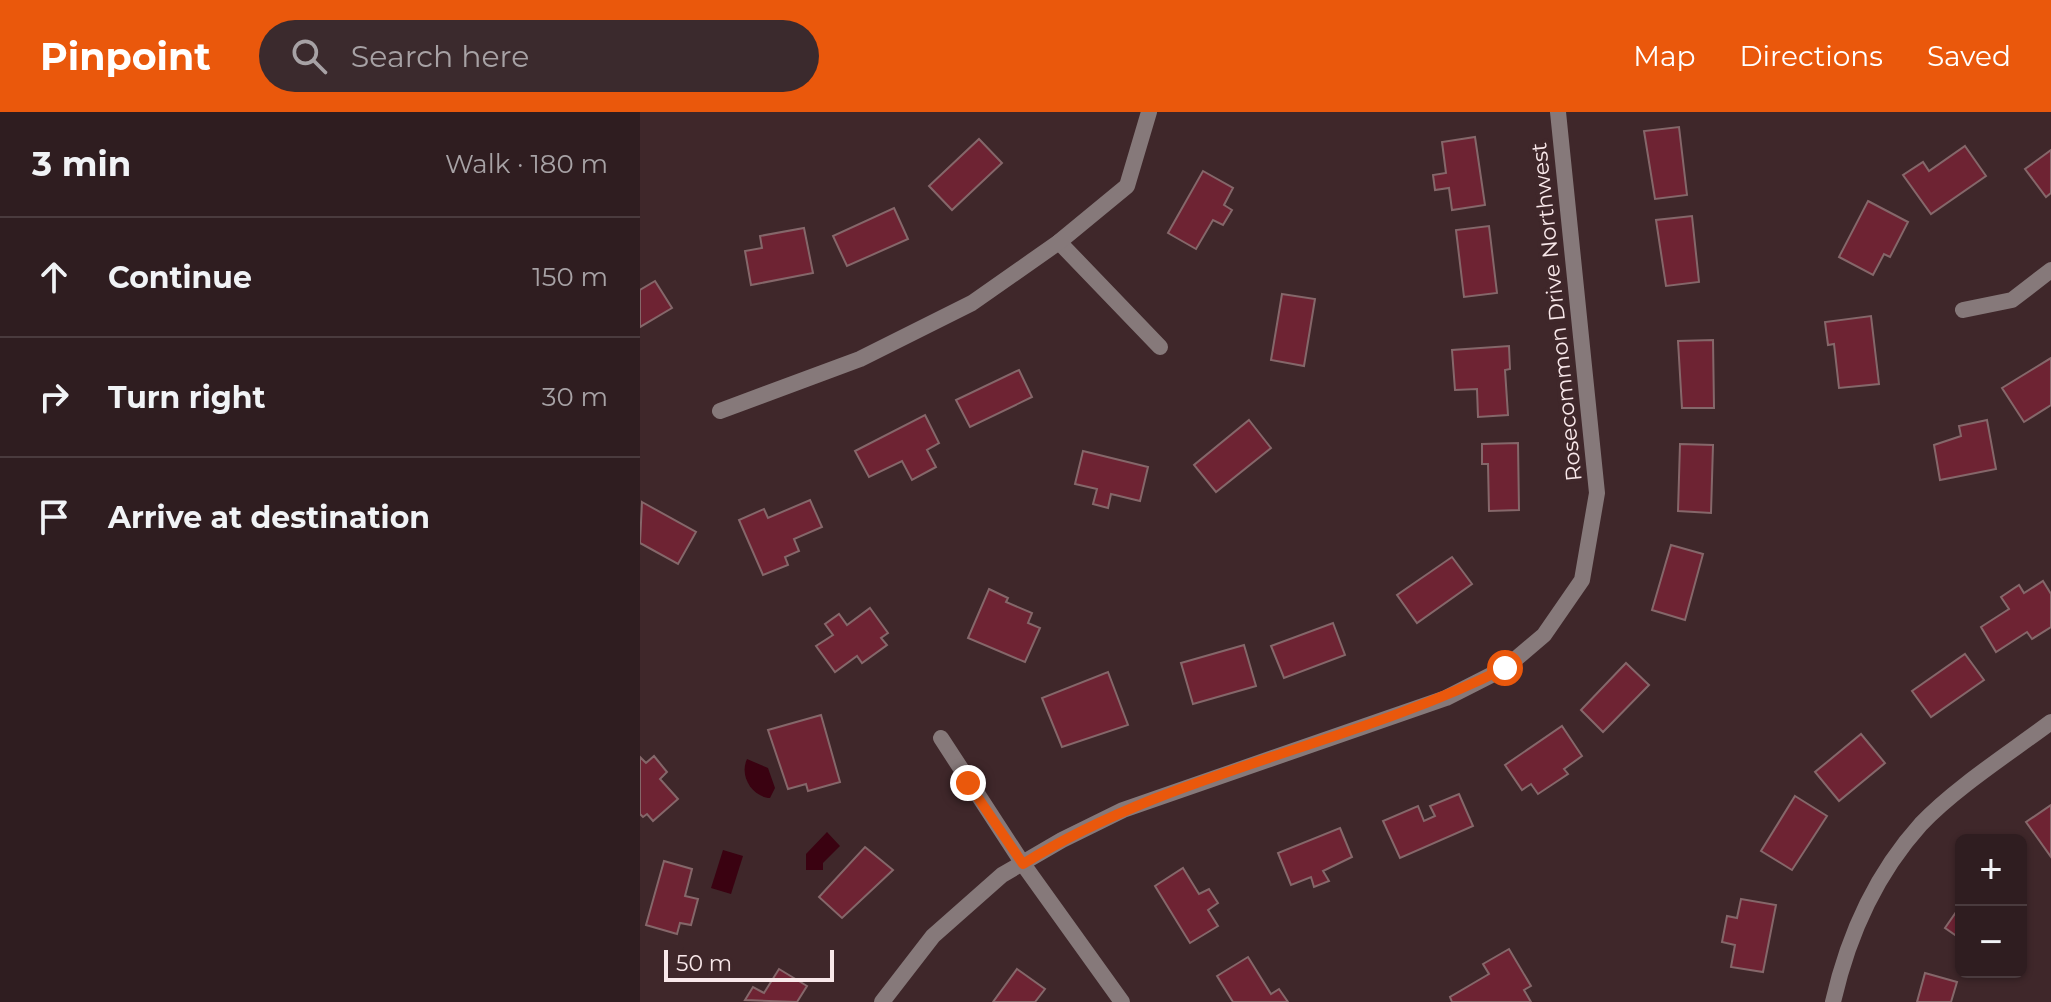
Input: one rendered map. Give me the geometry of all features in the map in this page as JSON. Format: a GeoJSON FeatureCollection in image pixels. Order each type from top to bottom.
{"type":"FeatureCollection","features":[{"type":"Feature","properties":{"kind":"street"},"geometry":{"type":"LineString","coordinates":[[720,411],[860,359],[972,303],[1059,242],[1127,186],[1149,112]]}},
{"type":"Feature","properties":{"kind":"street","name":"Rosecommon Drive Northwest"},"geometry":{"type":"LineString","coordinates":[[882,1002],[933,936],[1002,875],[1062,840],[1123,810],[1446,698],[1505,668],[1544,635],[1582,580],[1597,493],[1558,112]]}},
{"type":"Feature","properties":{"kind":"street"},"geometry":{"type":"LineString","coordinates":[[1059,242],[1160,347]]}},
{"type":"Feature","properties":{"kind":"street"},"geometry":{"type":"LineString","coordinates":[[1963,310],[2012,300],[2051,270]]}},
{"type":"Feature","properties":{"kind":"street"},"geometry":{"type":"LineString","coordinates":[[1833,1002],[1844,953],[1876,885],[1922,823],[2051,722]]}},
{"type":"Feature","properties":{"kind":"street"},"geometry":{"type":"LineString","coordinates":[[941,738],[1023,864],[1122,1002]]}},
{"type":"Feature","properties":{"kind":"shaded area"},"geometry":{"type":"Polygon","coordinates":[[[747,759],[768,768],[775,788],[770,798],[758,794],[746,779],[747,759]]]}},
{"type":"Feature","properties":{"kind":"shaded area"},"geometry":{"type":"Polygon","coordinates":[[[827,832],[840,846],[823,863],[823,870],[806,870],[806,854],[827,832]]]}},
{"type":"Feature","properties":{"kind":"shaded area"},"geometry":{"type":"Polygon","coordinates":[[[723,850],[743,856],[731,894],[711,888],[723,850]]]}},
{"type":"Feature","properties":{"kind":"building"},"geometry":{"type":"Polygon","coordinates":[[[1679,127],[1687,195],[1655,199],[1644,131],[1679,127]]]}},
{"type":"Feature","properties":{"kind":"building"},"geometry":{"type":"Polygon","coordinates":[[[1475,137],[1485,205],[1452,210],[1449,188],[1435,190],[1433,175],[1446,173],[1442,142],[1475,137]]]}},
{"type":"Feature","properties":{"kind":"building"},"geometry":{"type":"Polygon","coordinates":[[[979,139],[1002,163],[952,210],[929,186],[979,139]]]}},
{"type":"Feature","properties":{"kind":"building"},"geometry":{"type":"Polygon","coordinates":[[[1965,146],[1986,176],[1931,214],[1903,175],[1923,162],[1929,171],[1965,146]]]}},
{"type":"Feature","properties":{"kind":"building"},"geometry":{"type":"Polygon","coordinates":[[[2051,150],[2051,193],[2046,197],[2025,169],[2051,150]]]}},
{"type":"Feature","properties":{"kind":"building"},"geometry":{"type":"Polygon","coordinates":[[[1203,171],[1233,188],[1224,205],[1232,210],[1223,225],[1213,220],[1196,249],[1168,233],[1203,171]]]}},
{"type":"Feature","properties":{"kind":"building"},"geometry":{"type":"Polygon","coordinates":[[[1868,201],[1908,222],[1890,257],[1884,254],[1873,275],[1839,257],[1868,201]]]}},
{"type":"Feature","properties":{"kind":"building"},"geometry":{"type":"Polygon","coordinates":[[[894,208],[908,239],[847,266],[833,236],[894,208]]]}},
{"type":"Feature","properties":{"kind":"building"},"geometry":{"type":"Polygon","coordinates":[[[1692,216],[1699,282],[1666,286],[1656,220],[1692,216]]]}},
{"type":"Feature","properties":{"kind":"building"},"geometry":{"type":"Polygon","coordinates":[[[1489,226],[1497,293],[1464,297],[1456,230],[1489,226]]]}},
{"type":"Feature","properties":{"kind":"building"},"geometry":{"type":"Polygon","coordinates":[[[804,228],[813,273],[751,285],[745,251],[762,248],[760,236],[804,228]]]}},
{"type":"Feature","properties":{"kind":"building"},"geometry":{"type":"Polygon","coordinates":[[[655,281],[672,308],[640,327],[640,290],[655,281]]]}},
{"type":"Feature","properties":{"kind":"building"},"geometry":{"type":"Polygon","coordinates":[[[1282,294],[1315,299],[1304,366],[1271,360],[1282,294]]]}},
{"type":"Feature","properties":{"kind":"building"},"geometry":{"type":"Polygon","coordinates":[[[1871,316],[1879,384],[1839,388],[1834,344],[1828,345],[1825,322],[1871,316]]]}},
{"type":"Feature","properties":{"kind":"building"},"geometry":{"type":"Polygon","coordinates":[[[1713,340],[1714,408],[1682,408],[1678,341],[1713,340]]]}},
{"type":"Feature","properties":{"kind":"building"},"geometry":{"type":"Polygon","coordinates":[[[1509,346],[1510,369],[1505,370],[1508,415],[1478,417],[1477,389],[1455,390],[1452,350],[1509,346]]]}},
{"type":"Feature","properties":{"kind":"building"},"geometry":{"type":"Polygon","coordinates":[[[2051,358],[2051,405],[2024,422],[2002,388],[2051,358]]]}},
{"type":"Feature","properties":{"kind":"building"},"geometry":{"type":"Polygon","coordinates":[[[1019,370],[1032,397],[970,427],[956,400],[1019,370]]]}},
{"type":"Feature","properties":{"kind":"building"},"geometry":{"type":"Polygon","coordinates":[[[925,415],[939,443],[927,450],[936,467],[912,480],[902,461],[869,477],[855,451],[925,415]]]}},
{"type":"Feature","properties":{"kind":"building"},"geometry":{"type":"Polygon","coordinates":[[[1249,420],[1271,448],[1216,492],[1194,465],[1249,420]]]}},
{"type":"Feature","properties":{"kind":"building"},"geometry":{"type":"Polygon","coordinates":[[[1987,420],[1996,469],[1940,480],[1934,445],[1961,436],[1959,426],[1987,420]]]}},
{"type":"Feature","properties":{"kind":"building"},"geometry":{"type":"Polygon","coordinates":[[[1518,443],[1519,510],[1489,511],[1488,464],[1482,464],[1482,444],[1518,443]]]}},
{"type":"Feature","properties":{"kind":"building"},"geometry":{"type":"Polygon","coordinates":[[[1680,444],[1713,445],[1711,513],[1678,511],[1680,444]]]}},
{"type":"Feature","properties":{"kind":"building"},"geometry":{"type":"Polygon","coordinates":[[[1083,451],[1148,467],[1140,501],[1111,494],[1108,508],[1093,504],[1097,489],[1075,484],[1083,451]]]}},
{"type":"Feature","properties":{"kind":"building"},"geometry":{"type":"Polygon","coordinates":[[[810,500],[822,527],[794,539],[799,551],[785,557],[788,565],[763,575],[739,520],[764,509],[768,518],[810,500]]]}},
{"type":"Feature","properties":{"kind":"building"},"geometry":{"type":"Polygon","coordinates":[[[642,502],[696,532],[678,564],[640,543],[642,502]]]}},
{"type":"Feature","properties":{"kind":"building"},"geometry":{"type":"Polygon","coordinates":[[[1671,545],[1703,554],[1685,620],[1652,610],[1671,545]]]}},
{"type":"Feature","properties":{"kind":"building"},"geometry":{"type":"Polygon","coordinates":[[[1452,557],[1472,584],[1417,623],[1397,595],[1452,557]]]}},
{"type":"Feature","properties":{"kind":"building"},"geometry":{"type":"Polygon","coordinates":[[[2043,581],[2051,594],[2051,627],[2032,639],[2027,632],[1996,652],[1981,627],[2009,609],[2001,597],[2019,585],[2024,593],[2043,581]]]}},
{"type":"Feature","properties":{"kind":"building"},"geometry":{"type":"Polygon","coordinates":[[[989,589],[1008,598],[1006,602],[1032,613],[1028,623],[1040,628],[1025,662],[968,638],[989,589]]]}},
{"type":"Feature","properties":{"kind":"building"},"geometry":{"type":"Polygon","coordinates":[[[870,608],[888,633],[881,638],[887,645],[862,663],[857,656],[835,672],[816,646],[833,635],[825,624],[839,614],[847,625],[870,608]]]}},
{"type":"Feature","properties":{"kind":"building"},"geometry":{"type":"Polygon","coordinates":[[[1333,623],[1345,655],[1284,678],[1271,646],[1333,623]]]}},
{"type":"Feature","properties":{"kind":"building"},"geometry":{"type":"Polygon","coordinates":[[[1244,645],[1256,686],[1193,704],[1181,663],[1244,645]]]}},
{"type":"Feature","properties":{"kind":"building"},"geometry":{"type":"Polygon","coordinates":[[[1965,654],[1984,680],[1931,717],[1912,691],[1965,654]]]}},
{"type":"Feature","properties":{"kind":"building"},"geometry":{"type":"Polygon","coordinates":[[[1626,663],[1649,685],[1603,732],[1581,710],[1626,663]]]}},
{"type":"Feature","properties":{"kind":"building"},"geometry":{"type":"Polygon","coordinates":[[[1108,672],[1128,725],[1062,747],[1042,698],[1108,672]]]}},
{"type":"Feature","properties":{"kind":"building"},"geometry":{"type":"Polygon","coordinates":[[[821,715],[840,782],[808,791],[806,784],[788,789],[768,730],[821,715]]]}},
{"type":"Feature","properties":{"kind":"building"},"geometry":{"type":"Polygon","coordinates":[[[1562,726],[1582,756],[1564,769],[1568,774],[1538,794],[1531,784],[1522,790],[1505,765],[1562,726]]]}},
{"type":"Feature","properties":{"kind":"building"},"geometry":{"type":"Polygon","coordinates":[[[1861,734],[1885,763],[1839,801],[1815,772],[1861,734]]]}},
{"type":"Feature","properties":{"kind":"building"},"geometry":{"type":"Polygon","coordinates":[[[654,756],[667,772],[660,779],[678,799],[653,821],[647,814],[643,817],[640,814],[640,757],[646,763],[654,756]]]}},
{"type":"Feature","properties":{"kind":"building"},"geometry":{"type":"Polygon","coordinates":[[[1459,794],[1473,826],[1400,858],[1383,821],[1418,806],[1424,821],[1435,816],[1430,806],[1459,794]]]}},
{"type":"Feature","properties":{"kind":"building"},"geometry":{"type":"Polygon","coordinates":[[[1795,796],[1827,816],[1792,870],[1761,851],[1795,796]]]}},
{"type":"Feature","properties":{"kind":"building"},"geometry":{"type":"Polygon","coordinates":[[[2051,805],[2051,857],[2026,822],[2051,805]]]}},
{"type":"Feature","properties":{"kind":"building"},"geometry":{"type":"Polygon","coordinates":[[[1340,828],[1352,857],[1323,871],[1329,881],[1314,887],[1311,877],[1291,885],[1278,853],[1340,828]]]}},
{"type":"Feature","properties":{"kind":"building"},"geometry":{"type":"Polygon","coordinates":[[[865,847],[893,870],[842,918],[819,897],[865,847]]]}},
{"type":"Feature","properties":{"kind":"building"},"geometry":{"type":"Polygon","coordinates":[[[664,861],[692,869],[685,896],[698,899],[691,925],[680,923],[677,934],[646,925],[664,861]]]}},
{"type":"Feature","properties":{"kind":"building"},"geometry":{"type":"Polygon","coordinates":[[[1183,868],[1199,894],[1209,889],[1218,903],[1208,910],[1218,926],[1190,943],[1155,886],[1183,868]]]}},
{"type":"Feature","properties":{"kind":"building"},"geometry":{"type":"Polygon","coordinates":[[[1741,899],[1776,905],[1763,972],[1731,967],[1735,945],[1722,942],[1727,916],[1737,918],[1741,899]]]}},
{"type":"Feature","properties":{"kind":"building"},"geometry":{"type":"Polygon","coordinates":[[[1955,914],[1955,935],[1945,928],[1955,914]]]}},
{"type":"Feature","properties":{"kind":"building"},"geometry":{"type":"Polygon","coordinates":[[[1509,949],[1531,986],[1524,990],[1531,1002],[1452,1002],[1450,997],[1489,974],[1483,964],[1509,949]]]}},
{"type":"Feature","properties":{"kind":"building"},"geometry":{"type":"Polygon","coordinates":[[[1248,957],[1271,994],[1279,989],[1288,1002],[1233,1002],[1217,976],[1248,957]]]}},
{"type":"Feature","properties":{"kind":"building"},"geometry":{"type":"Polygon","coordinates":[[[779,969],[807,986],[797,1002],[745,1000],[753,987],[764,993],[779,969]]]}},
{"type":"Feature","properties":{"kind":"building"},"geometry":{"type":"Polygon","coordinates":[[[1017,969],[1045,989],[1035,1002],[993,1002],[1017,969]]]}},
{"type":"Feature","properties":{"kind":"building"},"geometry":{"type":"Polygon","coordinates":[[[1925,973],[1957,982],[1951,1002],[1917,1002],[1925,973]]]}},
{"type":"Feature","properties":{"kind":"route"},"geometry":{"type":"LineString","coordinates":[[968,783],[1023,864],[1062,840],[1123,810],[1446,698],[1505,668]]}}]}
